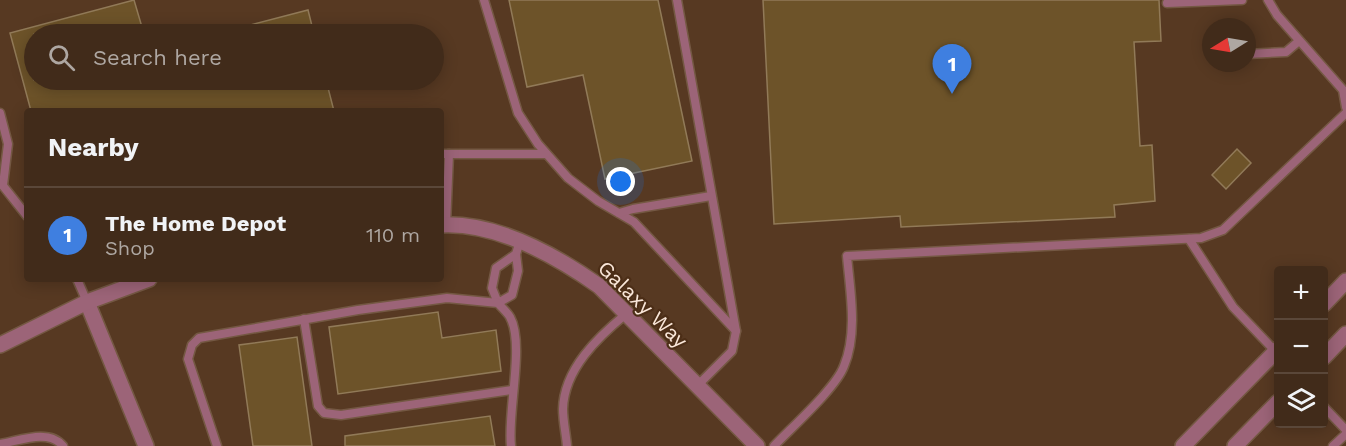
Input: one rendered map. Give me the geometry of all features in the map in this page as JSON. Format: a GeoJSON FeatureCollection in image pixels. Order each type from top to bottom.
{"type":"FeatureCollection","features":[{"type":"Feature","properties":{"kind":"street","name":"Galaxy Way"},"geometry":{"type":"LineString","coordinates":[[444,225],[498,233],[518,247],[575,269],[599,286],[757,446]]}},
{"type":"Feature","properties":{"kind":"street"},"geometry":{"type":"LineString","coordinates":[[1328,299],[1346,281]]}},
{"type":"Feature","properties":{"kind":"street"},"geometry":{"type":"LineString","coordinates":[[0,345],[87,302],[141,282]]}},
{"type":"Feature","properties":{"kind":"street"},"geometry":{"type":"LineString","coordinates":[[87,302],[146,446]]}},
{"type":"Feature","properties":{"kind":"street"},"geometry":{"type":"LineString","coordinates":[[1328,352],[1346,334]]}},
{"type":"Feature","properties":{"kind":"street"},"geometry":{"type":"LineString","coordinates":[[1183,446],[1274,356]]}},
{"type":"Feature","properties":{"kind":"street"},"geometry":{"type":"LineString","coordinates":[[1235,446],[1274,406]]}},
{"type":"Feature","properties":{"kind":"lane"},"geometry":{"type":"LineString","coordinates":[[484,0],[518,113],[546,154],[568,178],[634,222],[736,331]]}},
{"type":"Feature","properties":{"kind":"lane"},"geometry":{"type":"LineString","coordinates":[[677,0],[736,331],[732,351],[697,386]]}},
{"type":"Feature","properties":{"kind":"lane"},"geometry":{"type":"LineString","coordinates":[[1167,3],[1242,0]]}},
{"type":"Feature","properties":{"kind":"lane"},"geometry":{"type":"LineString","coordinates":[[1269,0],[1277,15],[1342,90],[1346,107]]}},
{"type":"Feature","properties":{"kind":"lane"},"geometry":{"type":"LineString","coordinates":[[1256,54],[1286,52],[1299,41]]}},
{"type":"Feature","properties":{"kind":"lane"},"geometry":{"type":"LineString","coordinates":[[0,113],[8,144],[1,184],[24,212]]}},
{"type":"Feature","properties":{"kind":"lane"},"geometry":{"type":"LineString","coordinates":[[774,446],[835,381],[845,366],[852,326],[847,256],[1202,238],[1223,230],[1346,113]]}},
{"type":"Feature","properties":{"kind":"lane"},"geometry":{"type":"LineString","coordinates":[[444,225],[445,154],[546,154]]}},
{"type":"Feature","properties":{"kind":"lane"},"geometry":{"type":"LineString","coordinates":[[619,213],[633,208],[711,196]]}},
{"type":"Feature","properties":{"kind":"lane"},"geometry":{"type":"LineString","coordinates":[[1189,239],[1233,307],[1274,348]]}},
{"type":"Feature","properties":{"kind":"lane"},"geometry":{"type":"LineString","coordinates":[[511,446],[512,390],[517,355],[511,318],[498,303],[492,288],[496,268],[518,247]]}},
{"type":"Feature","properties":{"kind":"lane"},"geometry":{"type":"LineString","coordinates":[[217,446],[188,359],[192,345],[199,338],[447,297],[498,303],[512,295],[518,271],[518,247]]}},
{"type":"Feature","properties":{"kind":"lane"},"geometry":{"type":"LineString","coordinates":[[78,282],[87,302]]}},
{"type":"Feature","properties":{"kind":"lane"},"geometry":{"type":"LineString","coordinates":[[567,446],[563,407],[571,376],[596,342],[626,314]]}},
{"type":"Feature","properties":{"kind":"lane"},"geometry":{"type":"LineString","coordinates":[[304,320],[318,406],[324,413],[341,415],[512,390]]}},
{"type":"Feature","properties":{"kind":"lane"},"geometry":{"type":"LineString","coordinates":[[1328,412],[1346,432],[1333,446]]}},
{"type":"Feature","properties":{"kind":"lane"},"geometry":{"type":"LineString","coordinates":[[0,444],[48,436],[59,440],[63,446]]}},
{"type":"Feature","properties":{"kind":"building"},"geometry":{"type":"Polygon","coordinates":[[[134,0],[141,24],[44,24],[134,0]]]}},
{"type":"Feature","properties":{"kind":"building"},"geometry":{"type":"Polygon","coordinates":[[[509,0],[658,0],[692,161],[605,179],[583,75],[527,87],[509,0]]]}},
{"type":"Feature","properties":{"kind":"building"},"geometry":{"type":"Polygon","coordinates":[[[763,0],[1159,0],[1161,41],[1134,42],[1140,146],[1152,145],[1155,201],[1114,205],[1115,217],[901,227],[900,216],[774,224],[763,0]]]}},
{"type":"Feature","properties":{"kind":"building"},"geometry":{"type":"Polygon","coordinates":[[[308,10],[312,24],[254,24],[308,10]]]}},
{"type":"Feature","properties":{"kind":"building"},"geometry":{"type":"Polygon","coordinates":[[[24,29],[24,85],[10,33],[24,29]]]}},
{"type":"Feature","properties":{"kind":"building"},"geometry":{"type":"Polygon","coordinates":[[[25,90],[329,90],[333,108],[30,108],[25,90]]]}},
{"type":"Feature","properties":{"kind":"building"},"geometry":{"type":"Polygon","coordinates":[[[1237,149],[1251,163],[1226,189],[1212,175],[1237,149]]]}},
{"type":"Feature","properties":{"kind":"building"},"geometry":{"type":"Polygon","coordinates":[[[438,312],[442,338],[496,330],[501,371],[338,394],[329,327],[438,312]]]}},
{"type":"Feature","properties":{"kind":"building"},"geometry":{"type":"Polygon","coordinates":[[[297,337],[312,446],[253,446],[239,345],[297,337]]]}},
{"type":"Feature","properties":{"kind":"building"},"geometry":{"type":"Polygon","coordinates":[[[490,416],[495,446],[345,446],[345,436],[490,416]]]}},
{"type":"Feature","properties":{"kind":"place","name":"The Home Depot"},"geometry":{"type":"Point","coordinates":[952,94]}}]}
